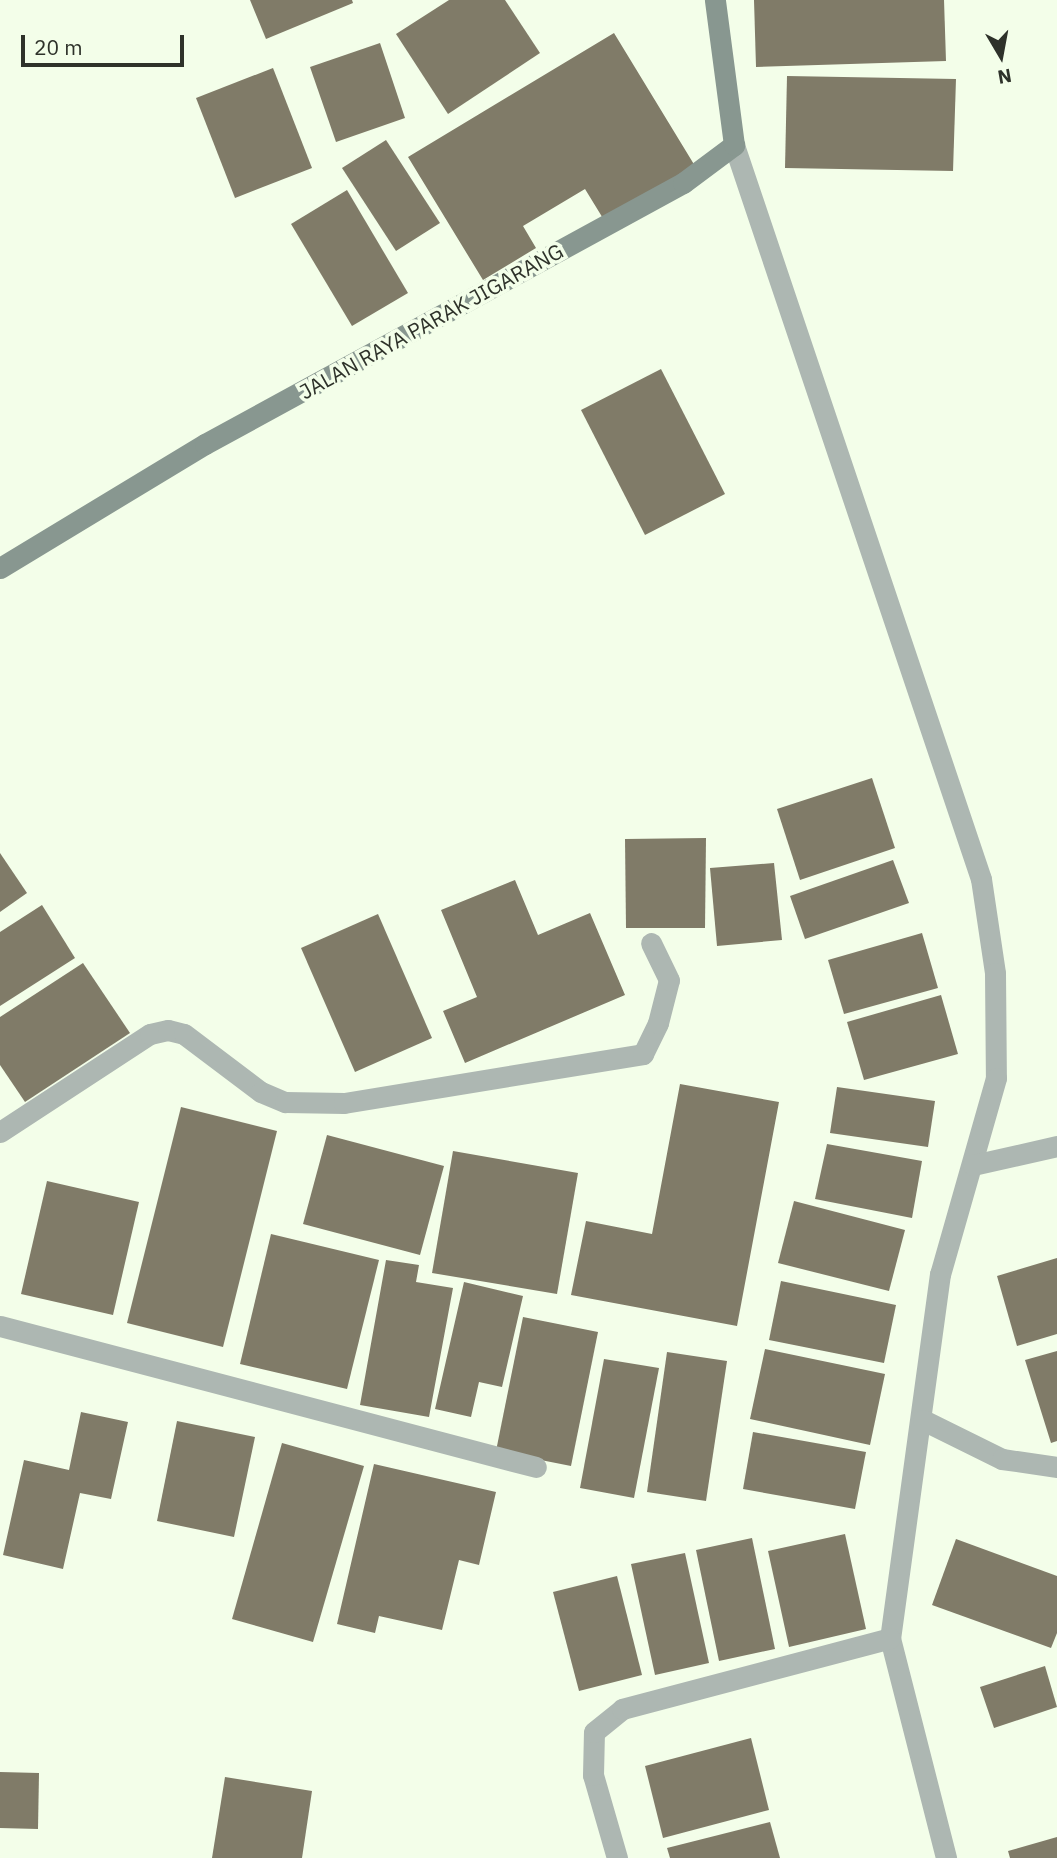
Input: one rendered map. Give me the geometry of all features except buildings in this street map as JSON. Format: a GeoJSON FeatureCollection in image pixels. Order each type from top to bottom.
{"type":"FeatureCollection","features":[{"type":"Feature","properties":{"kind":"street"},"geometry":{"type":"LineString","coordinates":[[715,0],[734,145],[981,879],[995,973],[996,1077],[940,1274],[923,1420],[890,1638],[946,1858]]}},
{"type":"Feature","properties":{"kind":"street","name":"JALAN RAYA PARAK JIGARANG"},"geometry":{"type":"LineString","coordinates":[[0,568],[205,444],[683,183],[734,145]]}},
{"type":"Feature","properties":{"kind":"street"},"geometry":{"type":"LineString","coordinates":[[0,1132],[150,1034],[168,1030],[184,1034],[261,1092],[285,1102],[344,1103],[643,1054],[658,1023],[669,980],[651,943]]}},
{"type":"Feature","properties":{"kind":"street"},"geometry":{"type":"LineString","coordinates":[[973,1165],[1057,1146]]}},
{"type":"Feature","properties":{"kind":"street"},"geometry":{"type":"LineString","coordinates":[[0,1326],[537,1467]]}},
{"type":"Feature","properties":{"kind":"street"},"geometry":{"type":"LineString","coordinates":[[923,1420],[1002,1459],[1057,1467]]}},
{"type":"Feature","properties":{"kind":"street"},"geometry":{"type":"LineString","coordinates":[[617,1858],[593,1764],[594,1732],[622,1709],[890,1638]]}}]}
